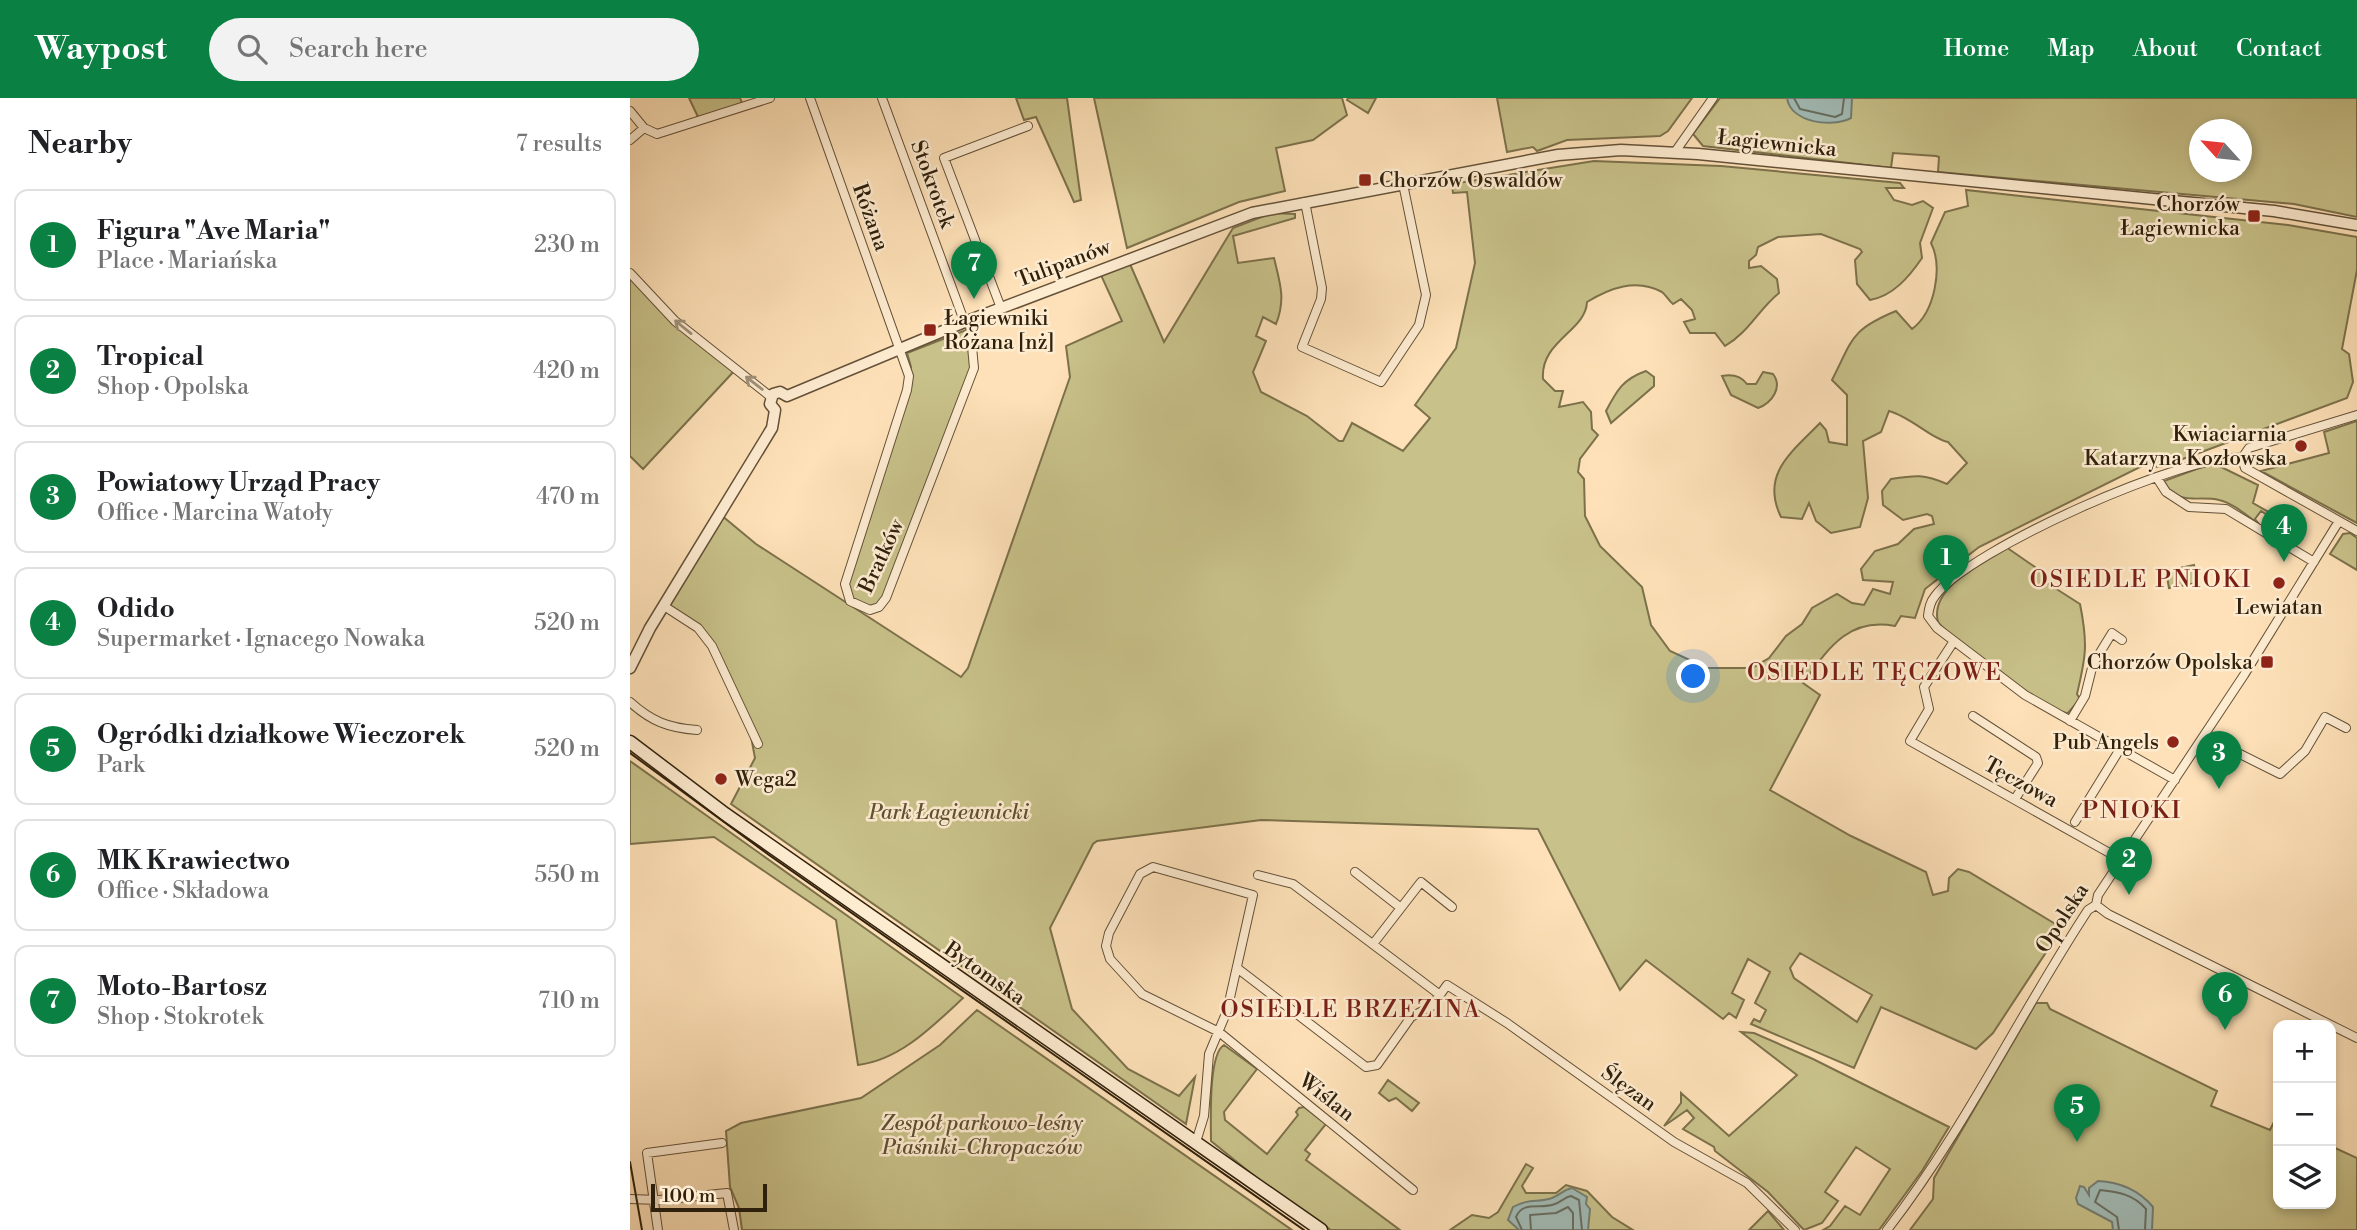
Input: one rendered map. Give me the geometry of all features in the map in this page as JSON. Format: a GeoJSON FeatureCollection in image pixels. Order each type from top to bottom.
{"type":"FeatureCollection","features":[{"type":"Feature","properties":{"kind":"main road","name":"Bytomska"},"geometry":{"type":"LineString","coordinates":[[630,742],[719,810],[1321,1230]]}},
{"type":"Feature","properties":{"kind":"street"},"geometry":{"type":"LineString","coordinates":[[630,111],[644,128],[657,134],[770,98]]}},
{"type":"Feature","properties":{"kind":"street","name":"Różana"},"geometry":{"type":"LineString","coordinates":[[810,98],[900,347]]}},
{"type":"Feature","properties":{"kind":"street","name":"Stokrotek"},"geometry":{"type":"LineString","coordinates":[[882,98],[967,321]]}},
{"type":"Feature","properties":{"kind":"street"},"geometry":{"type":"LineString","coordinates":[[1675,152],[1713,98]]}},
{"type":"Feature","properties":{"kind":"street"},"geometry":{"type":"LineString","coordinates":[[1001,307],[944,158],[1028,126]]}},
{"type":"Feature","properties":{"kind":"street"},"geometry":{"type":"LineString","coordinates":[[630,140],[644,128]]}},
{"type":"Feature","properties":{"kind":"street","name":"Łagiewnicka"},"geometry":{"type":"LineString","coordinates":[[1199,231],[1252,213],[1305,202],[1581,153],[1675,152],[2274,211],[2357,225]]}},
{"type":"Feature","properties":{"kind":"street"},"geometry":{"type":"LineString","coordinates":[[1305,202],[1322,288],[1321,299],[1302,346],[1381,382],[1419,325],[1426,295],[1403,184]]}},
{"type":"Feature","properties":{"kind":"street","name":"Tulipanów"},"geometry":{"type":"LineString","coordinates":[[787,396],[900,347],[1199,231]]}},
{"type":"Feature","properties":{"kind":"street"},"geometry":{"type":"LineString","coordinates":[[630,273],[676,321],[771,397]]}},
{"type":"Feature","properties":{"kind":"street","name":"Bratków"},"geometry":{"type":"LineString","coordinates":[[900,347],[908,369],[907,390],[845,584],[850,601],[870,610],[879,607],[886,598],[974,368],[975,351],[967,321]]}},
{"type":"Feature","properties":{"kind":"street"},"geometry":{"type":"LineString","coordinates":[[771,397],[780,392],[787,396],[786,407],[775,410]]}},
{"type":"Feature","properties":{"kind":"street"},"geometry":{"type":"LineString","coordinates":[[630,668],[664,606],[772,428],[775,410],[770,404],[771,397]]}},
{"type":"Feature","properties":{"kind":"street"},"geometry":{"type":"LineString","coordinates":[[2242,458],[2249,448],[2357,415]]}},
{"type":"Feature","properties":{"kind":"street"},"geometry":{"type":"LineString","coordinates":[[2175,780],[2025,695],[1937,628],[1928,616],[1933,598],[1940,590],[2001,546],[2024,533],[2157,478],[2216,458],[2242,458]]}},
{"type":"Feature","properties":{"kind":"street"},"geometry":{"type":"LineString","coordinates":[[2242,458],[2245,468],[2357,531]]}},
{"type":"Feature","properties":{"kind":"street"},"geometry":{"type":"LineString","coordinates":[[2157,478],[2166,492],[2189,507],[2226,509],[2314,562]]}},
{"type":"Feature","properties":{"kind":"street","name":"Opolska"},"geometry":{"type":"LineString","coordinates":[[1886,1230],[1937,1161],[2050,969],[2088,910],[2095,905],[2098,895],[2204,736],[2339,521]]}},
{"type":"Feature","properties":{"kind":"street"},"geometry":{"type":"LineString","coordinates":[[664,606],[698,628],[712,646],[758,744]]}},
{"type":"Feature","properties":{"kind":"street"},"geometry":{"type":"LineString","coordinates":[[2070,721],[2085,696],[2093,664],[2106,642],[2112,634],[2122,640]]}},
{"type":"Feature","properties":{"kind":"street","name":"Tęczowa"},"geometry":{"type":"LineString","coordinates":[[1954,641],[1924,687],[1929,709],[1910,741],[2122,860]]}},
{"type":"Feature","properties":{"kind":"street"},"geometry":{"type":"LineString","coordinates":[[630,702],[653,722],[675,729],[696,730]]}},
{"type":"Feature","properties":{"kind":"street"},"geometry":{"type":"LineString","coordinates":[[1973,716],[2036,757],[2038,763],[2015,799]]}},
{"type":"Feature","properties":{"kind":"street"},"geometry":{"type":"LineString","coordinates":[[2204,736],[2280,774],[2305,751],[2325,717],[2346,728]]}},
{"type":"Feature","properties":{"kind":"street"},"geometry":{"type":"LineString","coordinates":[[2075,822],[2120,749]]}},
{"type":"Feature","properties":{"kind":"street","name":"Wiślan"},"geometry":{"type":"LineString","coordinates":[[1237,968],[1253,895],[1157,867],[1148,868],[1140,874],[1107,940],[1110,959],[1142,994],[1219,1032],[1413,1190]]}},
{"type":"Feature","properties":{"kind":"street"},"geometry":{"type":"LineString","coordinates":[[1355,872],[1401,908]]}},
{"type":"Feature","properties":{"kind":"street"},"geometry":{"type":"LineString","coordinates":[[1196,1142],[1204,1116],[1209,1054],[1219,1032],[1237,968],[1366,1067],[1377,1065],[1411,1017],[1432,1006],[1440,995],[1293,884],[1258,875]]}},
{"type":"Feature","properties":{"kind":"street"},"geometry":{"type":"LineString","coordinates":[[1373,944],[1421,882],[1452,907]]}},
{"type":"Feature","properties":{"kind":"street"},"geometry":{"type":"LineString","coordinates":[[2095,905],[2357,1038]]}},
{"type":"Feature","properties":{"kind":"street","name":"Ślęzan"},"geometry":{"type":"LineString","coordinates":[[1440,995],[1447,985],[1507,1023],[1674,1142],[1747,1183],[1795,1230]]}},
{"type":"Feature","properties":{"kind":"street"},"geometry":{"type":"LineString","coordinates":[[658,1230],[647,1153],[722,1143]]}},
{"type":"Feature","properties":{"kind":"street"},"geometry":{"type":"LineString","coordinates":[[630,1199],[727,1193],[734,1230]]}},
{"type":"Feature","properties":{"kind":"green space"},"geometry":{"type":"Polygon","coordinates":[[[689,98],[740,98],[742,103],[699,119],[689,98]]]}},
{"type":"Feature","properties":{"kind":"green space"},"geometry":{"type":"Polygon","coordinates":[[[1016,98],[1067,98],[1081,200],[1074,202],[1036,117],[1024,120],[1016,98]]]}},
{"type":"Feature","properties":{"kind":"green space"},"geometry":{"type":"Polygon","coordinates":[[[1094,98],[1342,98],[1347,115],[1313,140],[1276,148],[1285,191],[1239,202],[1127,248],[1094,98]]]}},
{"type":"Feature","properties":{"kind":"green space"},"geometry":{"type":"Polygon","coordinates":[[[1376,98],[1368,113],[1347,100],[1376,98]]]}},
{"type":"Feature","properties":{"kind":"green space"},"geometry":{"type":"Polygon","coordinates":[[[1497,98],[1692,98],[1668,131],[1660,136],[1567,140],[1537,151],[1533,147],[1507,152],[1497,98]]]}},
{"type":"Feature","properties":{"kind":"green space"},"geometry":{"type":"Polygon","coordinates":[[[1720,98],[2357,98],[2357,217],[2294,204],[1938,172],[1939,157],[1936,156],[1893,153],[1891,168],[1703,146],[1693,134],[1720,98]]]}},
{"type":"Feature","properties":{"kind":"green space","name":"Park Łagiewnicki"},"geometry":{"type":"Polygon","coordinates":[[[1594,161],[1721,166],[1900,183],[1904,188],[1886,188],[1894,200],[1912,205],[1923,201],[1933,208],[1920,243],[1922,258],[1900,285],[1878,298],[1870,300],[1857,284],[1855,260],[1862,252],[1860,249],[1821,234],[1778,237],[1758,247],[1756,255],[1749,261],[1749,268],[1761,266],[1777,279],[1779,293],[1725,346],[1715,333],[1690,333],[1684,322],[1695,319],[1692,310],[1681,299],[1673,304],[1662,292],[1633,285],[1614,289],[1587,302],[1579,321],[1548,355],[1543,379],[1555,391],[1563,391],[1559,407],[1583,402],[1591,412],[1592,429],[1598,435],[1580,459],[1578,472],[1584,479],[1585,516],[1600,546],[1642,587],[1651,625],[1670,651],[1707,668],[1752,668],[1769,658],[1786,636],[1802,624],[1812,608],[1837,594],[1852,603],[1864,605],[1873,589],[1890,594],[1893,582],[1863,580],[1861,569],[1875,551],[1898,544],[1914,529],[1934,524],[1932,516],[1927,514],[1903,520],[1883,505],[1882,491],[1891,479],[1907,477],[1932,478],[1947,484],[1967,463],[1948,442],[1889,411],[1881,432],[1863,441],[1868,498],[1860,527],[1831,533],[1816,521],[1809,503],[1802,519],[1781,517],[1775,502],[1774,488],[1782,465],[1820,423],[1826,430],[1829,442],[1847,445],[1847,395],[1832,380],[1849,345],[1861,330],[1896,311],[1912,329],[1920,321],[1935,289],[1936,264],[1931,243],[1945,212],[1968,206],[1966,190],[2288,225],[2357,237],[2357,270],[2342,349],[2349,354],[2353,382],[2347,398],[2164,466],[2155,467],[2150,462],[1979,547],[1925,589],[1915,618],[1901,616],[1895,626],[1879,624],[1852,631],[1821,658],[1803,683],[1820,695],[1770,790],[1851,836],[1926,872],[1933,895],[1948,891],[1949,878],[1958,869],[1969,872],[2062,928],[1993,1033],[1976,1049],[1881,1007],[1854,1068],[1751,1024],[1754,1019],[1760,1022],[1766,1010],[1755,1003],[1770,972],[1748,959],[1732,993],[1744,1000],[1736,1018],[1729,1013],[1723,1019],[1646,960],[1620,990],[1538,829],[1261,820],[1097,841],[1050,928],[1072,1009],[1128,1069],[1179,1096],[1195,1077],[1186,1124],[731,804],[755,758],[747,715],[701,631],[664,606],[721,515],[756,544],[961,677],[968,668],[1070,377],[1066,346],[1122,321],[1100,273],[1130,264],[1164,342],[1233,228],[1272,213],[1295,214],[1295,218],[1233,236],[1238,263],[1274,258],[1280,283],[1281,307],[1276,324],[1263,317],[1256,336],[1266,341],[1253,372],[1261,392],[1307,416],[1339,441],[1343,441],[1352,423],[1403,451],[1430,418],[1415,405],[1456,348],[1475,263],[1467,192],[1453,193],[1452,184],[1594,161]],[[1800,953],[1790,968],[1794,978],[1857,1022],[1872,995],[1800,953]]]}},
{"type":"Feature","properties":{"kind":"green space"},"geometry":{"type":"Polygon","coordinates":[[[630,273],[675,321],[736,369],[643,469],[630,456],[630,273]]]}},
{"type":"Feature","properties":{"kind":"green space"},"geometry":{"type":"Polygon","coordinates":[[[966,330],[975,360],[886,598],[875,609],[854,604],[845,584],[909,376],[911,367],[907,353],[966,330]]]}},
{"type":"Feature","properties":{"kind":"green space"},"geometry":{"type":"Polygon","coordinates":[[[1646,371],[1654,377],[1654,386],[1611,423],[1606,411],[1617,391],[1626,382],[1646,371]]]}},
{"type":"Feature","properties":{"kind":"green space"},"geometry":{"type":"Polygon","coordinates":[[[1763,372],[1773,374],[1777,384],[1772,398],[1758,408],[1731,395],[1722,376],[1736,376],[1747,384],[1756,384],[1763,372]]]}},
{"type":"Feature","properties":{"kind":"green space"},"geometry":{"type":"Polygon","coordinates":[[[2357,421],[2357,523],[2261,471],[2329,453],[2324,432],[2357,421]]]}},
{"type":"Feature","properties":{"kind":"green space"},"geometry":{"type":"Polygon","coordinates":[[[2213,463],[2258,485],[2253,503],[2305,533],[2302,538],[2296,535],[2291,543],[2294,547],[2282,539],[2287,540],[2292,532],[2278,523],[2272,531],[2276,535],[2269,530],[2275,520],[2261,511],[2255,519],[2259,524],[2224,502],[2181,497],[2169,489],[2164,481],[2213,463]]]}},
{"type":"Feature","properties":{"kind":"green space"},"geometry":{"type":"Polygon","coordinates":[[[2350,533],[2357,538],[2357,570],[2330,554],[2343,534],[2350,533]]]}},
{"type":"Feature","properties":{"kind":"green space"},"geometry":{"type":"Polygon","coordinates":[[[2006,547],[2045,574],[2047,583],[2080,604],[2085,640],[2077,694],[2080,699],[2068,713],[2041,701],[2001,674],[1961,644],[1938,622],[1937,610],[1941,598],[1949,588],[2006,547]]]}},
{"type":"Feature","properties":{"kind":"green space"},"geometry":{"type":"Polygon","coordinates":[[[2194,565],[2197,583],[2169,588],[2166,571],[2194,565]]]}},
{"type":"Feature","properties":{"kind":"green space"},"geometry":{"type":"Polygon","coordinates":[[[630,761],[963,998],[928,1030],[902,1049],[873,1062],[858,1065],[836,920],[714,837],[630,844],[630,761]]]}},
{"type":"Feature","properties":{"kind":"green space"},"geometry":{"type":"Polygon","coordinates":[[[2036,1003],[2047,1003],[2050,1009],[2217,1091],[2211,1106],[2270,1130],[2273,1124],[2273,1209],[2336,1209],[2336,1148],[2357,1158],[2357,1230],[1910,1230],[1933,1199],[1934,1178],[2036,1003]]]}},
{"type":"Feature","properties":{"kind":"green space","name":"Zespół parkowo-leśny Piaśniki-Chropaczów"},"geometry":{"type":"Polygon","coordinates":[[[977,1010],[1292,1230],[742,1230],[739,1208],[730,1187],[726,1131],[741,1123],[861,1098],[940,1045],[977,1010]]]}},
{"type":"Feature","properties":{"kind":"green space"},"geometry":{"type":"Polygon","coordinates":[[[1741,1032],[1754,1033],[1813,1059],[1949,1127],[1922,1171],[1879,1230],[1823,1230],[1830,1226],[1845,1206],[1860,1215],[1890,1169],[1856,1147],[1825,1192],[1838,1201],[1822,1223],[1804,1230],[1768,1192],[1715,1151],[1714,1147],[1683,1129],[1694,1118],[1687,1110],[1664,1126],[1681,1103],[1681,1093],[1729,1136],[1797,1075],[1741,1032]]]}},
{"type":"Feature","properties":{"kind":"green space"},"geometry":{"type":"Polygon","coordinates":[[[1224,1045],[1257,1069],[1224,1112],[1225,1120],[1267,1154],[1298,1115],[1296,1112],[1299,1108],[1304,1107],[1326,1124],[1305,1150],[1310,1154],[1306,1160],[1400,1230],[1331,1230],[1279,1196],[1211,1141],[1213,1074],[1215,1061],[1224,1045]]]}},
{"type":"Feature","properties":{"kind":"green space"},"geometry":{"type":"Polygon","coordinates":[[[1388,1080],[1419,1103],[1412,1111],[1396,1098],[1389,1101],[1379,1093],[1388,1080]]]}},
{"type":"Feature","properties":{"kind":"green space"},"geometry":{"type":"Polygon","coordinates":[[[1526,1164],[1533,1168],[1522,1186],[1526,1193],[1556,1193],[1566,1185],[1587,1191],[1612,1217],[1633,1230],[1450,1230],[1472,1215],[1489,1218],[1498,1212],[1526,1164]]]}},
{"type":"Feature","properties":{"kind":"green space"},"geometry":{"type":"Polygon","coordinates":[[[1768,1211],[1784,1230],[1749,1230],[1768,1211]]]}},
{"type":"Feature","properties":{"kind":"water"},"geometry":{"type":"Polygon","coordinates":[[[1787,98],[1852,98],[1851,118],[1834,123],[1813,121],[1796,113],[1787,98]]]}},
{"type":"Feature","properties":{"kind":"water"},"geometry":{"type":"Polygon","coordinates":[[[2098,1181],[2113,1183],[2141,1195],[2153,1207],[2152,1230],[2113,1230],[2112,1222],[2078,1204],[2076,1198],[2080,1186],[2084,1187],[2089,1195],[2089,1188],[2098,1181]]]}},
{"type":"Feature","properties":{"kind":"water"},"geometry":{"type":"Polygon","coordinates":[[[1572,1188],[1587,1197],[1586,1204],[1590,1209],[1588,1230],[1519,1230],[1508,1220],[1513,1207],[1552,1198],[1572,1188]]]}},
{"type":"Feature","properties":{"kind":"tram line"},"geometry":{"type":"LineString","coordinates":[[630,753],[769,855],[1304,1230]]}},
{"type":"Feature","properties":{"kind":"tram line"},"geometry":{"type":"LineString","coordinates":[[630,1162],[642,1230]]}},
{"type":"Feature","properties":{"kind":"place","name":"Chorzów Oswaldów"},"geometry":{"type":"Point","coordinates":[1365,180]}},
{"type":"Feature","properties":{"kind":"place","name":"Chorzów Łagiewnicka"},"geometry":{"type":"Point","coordinates":[2254,216]}},
{"type":"Feature","properties":{"kind":"place","name":"Moto-Bartosz"},"geometry":{"type":"Point","coordinates":[974,299]}},
{"type":"Feature","properties":{"kind":"place","name":"Łagiewniki Różana [nż]"},"geometry":{"type":"Point","coordinates":[930,330]}},
{"type":"Feature","properties":{"kind":"place","name":"Kwiaciarnia Katarzyna Kozłowska"},"geometry":{"type":"Point","coordinates":[2301,446]}},
{"type":"Feature","properties":{"kind":"place","name":"Odido"},"geometry":{"type":"Point","coordinates":[2284,562]}},
{"type":"Feature","properties":{"kind":"place","name":"Lewiatan"},"geometry":{"type":"Point","coordinates":[2279,583]}},
{"type":"Feature","properties":{"kind":"place","name":"Figura \"Ave Maria\""},"geometry":{"type":"Point","coordinates":[1946,593]}},
{"type":"Feature","properties":{"kind":"place","name":"Chorzów Opolska"},"geometry":{"type":"Point","coordinates":[2267,662]}},
{"type":"Feature","properties":{"kind":"place","name":"Pub Angels"},"geometry":{"type":"Point","coordinates":[2173,742]}},
{"type":"Feature","properties":{"kind":"place","name":"Wega2"},"geometry":{"type":"Point","coordinates":[721,779]}},
{"type":"Feature","properties":{"kind":"place","name":"Powiatowy Urząd Pracy"},"geometry":{"type":"Point","coordinates":[2219,789]}},
{"type":"Feature","properties":{"kind":"place","name":"Tropical"},"geometry":{"type":"Point","coordinates":[2129,895]}},
{"type":"Feature","properties":{"kind":"place","name":"MK Krawiectwo"},"geometry":{"type":"Point","coordinates":[2225,1030]}},
{"type":"Feature","properties":{"kind":"place","name":"Ogródki działkowe Wieczorek"},"geometry":{"type":"Point","coordinates":[2077,1142]}},
{"type":"Feature","properties":{"kind":"district","name":"OSIEDLE PNIOKI"},"geometry":{"type":"Point","coordinates":[2141,579]}},
{"type":"Feature","properties":{"kind":"district","name":"OSIEDLE TĘCZOWE"},"geometry":{"type":"Point","coordinates":[1875,672]}},
{"type":"Feature","properties":{"kind":"district","name":"PNIOKI"},"geometry":{"type":"Point","coordinates":[2132,810]}},
{"type":"Feature","properties":{"kind":"district","name":"OSIEDLE BRZEZINA"},"geometry":{"type":"Point","coordinates":[1351,1009]}}]}
